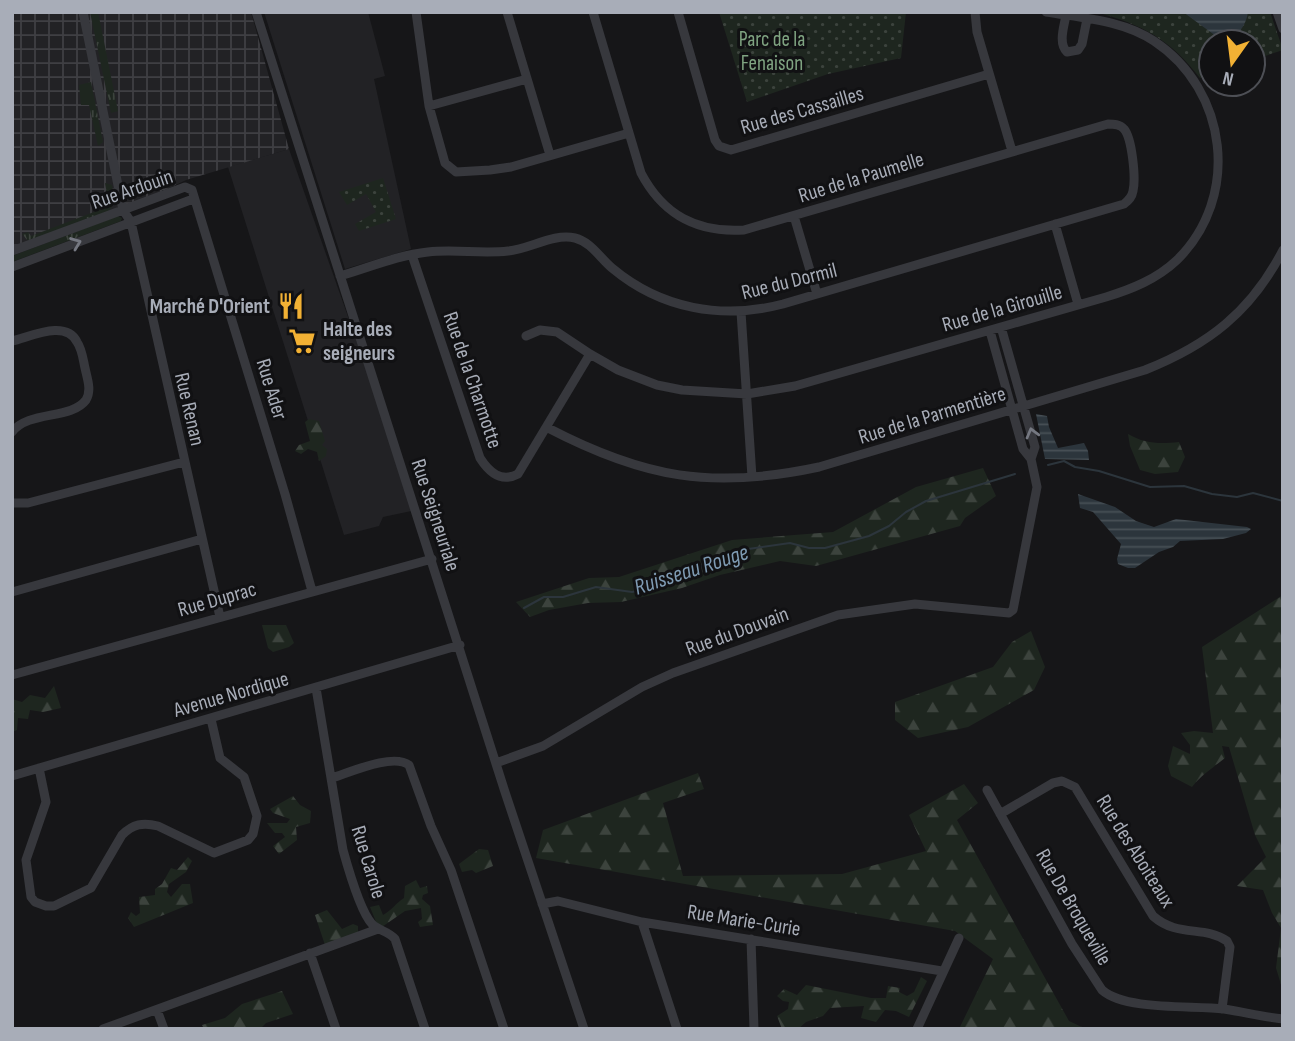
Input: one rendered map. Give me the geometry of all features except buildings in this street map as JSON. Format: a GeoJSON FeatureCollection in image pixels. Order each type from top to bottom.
{"type":"FeatureCollection","features":[{"type":"Feature","properties":{"kind":"street"},"geometry":{"type":"LineString","coordinates":[[83,12],[123,210]]}},
{"type":"Feature","properties":{"kind":"street","name":"Rue Seigneuriale"},"geometry":{"type":"LineString","coordinates":[[256,12],[496,763],[584,1029]]}},
{"type":"Feature","properties":{"kind":"street"},"geometry":{"type":"LineString","coordinates":[[416,12],[429,106],[445,163],[456,172],[511,167],[629,133]]}},
{"type":"Feature","properties":{"kind":"street"},"geometry":{"type":"LineString","coordinates":[[508,12],[550,155]]}},
{"type":"Feature","properties":{"kind":"street","name":"Rue de la Paumelle"},"geometry":{"type":"LineString","coordinates":[[593,12],[641,173],[650,190],[664,206],[696,225],[711,229],[744,230],[1108,124],[1116,124],[1124,129],[1132,157],[1134,179],[1130,200],[1055,224]]}},
{"type":"Feature","properties":{"kind":"street","name":"Rue des Cassailles"},"geometry":{"type":"LineString","coordinates":[[678,12],[715,140],[725,149],[731,150],[989,74]]}},
{"type":"Feature","properties":{"kind":"street"},"geometry":{"type":"LineString","coordinates":[[975,12],[977,32],[1012,151]]}},
{"type":"Feature","properties":{"kind":"street","name":"Rue de la Girouille"},"geometry":{"type":"LineString","coordinates":[[526,336],[540,330],[557,332],[618,370],[657,385],[702,393],[747,394],[795,386],[990,331],[1131,289],[1154,277],[1192,243],[1214,194],[1218,148],[1214,122],[1206,101],[1184,67],[1169,52],[1133,30],[1046,12]]}},
{"type":"Feature","properties":{"kind":"street"},"geometry":{"type":"LineString","coordinates":[[1277,12],[1283,29]]}},
{"type":"Feature","properties":{"kind":"street"},"geometry":{"type":"LineString","coordinates":[[1066,15],[1062,41],[1067,52],[1078,50],[1082,44],[1087,19]]}},
{"type":"Feature","properties":{"kind":"street"},"geometry":{"type":"LineString","coordinates":[[429,106],[527,79]]}},
{"type":"Feature","properties":{"kind":"street","name":"Rue Ardouin"},"geometry":{"type":"LineString","coordinates":[[12,251],[185,187],[192,190],[194,195],[193,199],[12,267]]}},
{"type":"Feature","properties":{"kind":"street","name":"Rue Ader"},"geometry":{"type":"LineString","coordinates":[[193,199],[199,206],[312,591]]}},
{"type":"Feature","properties":{"kind":"street","name":"Rue Renan"},"geometry":{"type":"LineString","coordinates":[[123,210],[131,222],[220,617]]}},
{"type":"Feature","properties":{"kind":"street"},"geometry":{"type":"LineString","coordinates":[[794,216],[817,294]]}},
{"type":"Feature","properties":{"kind":"street"},"geometry":{"type":"LineString","coordinates":[[1055,224],[1078,304]]}},
{"type":"Feature","properties":{"kind":"street","name":"Rue du Dormil"},"geometry":{"type":"LineString","coordinates":[[340,276],[412,255],[464,250],[508,251],[568,236],[580,239],[611,267],[654,296],[694,309],[741,312],[760,310],[1055,224]]}},
{"type":"Feature","properties":{"kind":"street","name":"Rue de la Parmentière"},"geometry":{"type":"LineString","coordinates":[[548,428],[611,458],[650,470],[706,478],[784,474],[819,467],[1174,359],[1230,322],[1250,302],[1271,274],[1283,250]]}},
{"type":"Feature","properties":{"kind":"street","name":"Rue de la Charmotte"},"geometry":{"type":"LineString","coordinates":[[412,255],[480,458],[487,469],[503,478],[519,474],[590,354]]}},
{"type":"Feature","properties":{"kind":"street"},"geometry":{"type":"LineString","coordinates":[[741,312],[752,477]]}},
{"type":"Feature","properties":{"kind":"street"},"geometry":{"type":"LineString","coordinates":[[1001,327],[1035,447],[1031,459]]}},
{"type":"Feature","properties":{"kind":"street"},"geometry":{"type":"LineString","coordinates":[[12,341],[59,330],[73,335],[79,345],[89,394],[81,404],[28,421],[12,432]]}},
{"type":"Feature","properties":{"kind":"street"},"geometry":{"type":"LineString","coordinates":[[990,331],[1023,449],[1031,459]]}},
{"type":"Feature","properties":{"kind":"street","name":"Rue du Douvain"},"geometry":{"type":"LineString","coordinates":[[496,763],[544,747],[642,687],[673,673],[838,615],[915,604],[1009,613],[1013,610],[1037,487],[1031,459]]}},
{"type":"Feature","properties":{"kind":"street"},"geometry":{"type":"LineString","coordinates":[[12,503],[29,503],[184,462]]}},
{"type":"Feature","properties":{"kind":"street"},"geometry":{"type":"LineString","coordinates":[[12,592],[202,539]]}},
{"type":"Feature","properties":{"kind":"street","name":"Rue Duprac"},"geometry":{"type":"LineString","coordinates":[[12,675],[432,559]]}},
{"type":"Feature","properties":{"kind":"street","name":"Avenue Nordique"},"geometry":{"type":"LineString","coordinates":[[12,776],[460,645]]}},
{"type":"Feature","properties":{"kind":"street","name":"Rue Carole"},"geometry":{"type":"LineString","coordinates":[[316,688],[349,872],[368,917],[378,929],[391,933],[395,939],[425,1029]]}},
{"type":"Feature","properties":{"kind":"street"},"geometry":{"type":"LineString","coordinates":[[39,768],[46,802],[27,853],[26,868],[31,897],[41,905],[54,906],[91,888],[122,835],[138,824],[158,826],[214,853],[248,840],[253,834],[257,816],[248,785],[244,777],[220,758],[211,719]]}},
{"type":"Feature","properties":{"kind":"street"},"geometry":{"type":"LineString","coordinates":[[332,778],[388,761],[403,760],[409,765],[430,826],[451,870],[504,1029]]}},
{"type":"Feature","properties":{"kind":"street","name":"Rue des Aboiteaux"},"geometry":{"type":"LineString","coordinates":[[1000,814],[1053,782],[1062,780],[1075,787],[1153,916],[1171,929],[1214,935],[1227,941],[1230,947],[1222,1009]]}},
{"type":"Feature","properties":{"kind":"street","name":"Rue De Broqueville"},"geometry":{"type":"LineString","coordinates":[[987,790],[1072,944],[1102,990],[1109,996],[1135,1003],[1222,1009],[1283,1019]]}},
{"type":"Feature","properties":{"kind":"street","name":"Rue Marie-Curie"},"geometry":{"type":"LineString","coordinates":[[542,904],[558,901],[642,922],[942,971]]}},
{"type":"Feature","properties":{"kind":"street"},"geometry":{"type":"LineString","coordinates":[[642,922],[677,1029]]}},
{"type":"Feature","properties":{"kind":"street"},"geometry":{"type":"LineString","coordinates":[[103,1029],[378,929]]}},
{"type":"Feature","properties":{"kind":"street"},"geometry":{"type":"LineString","coordinates":[[917,1029],[959,938]]}},
{"type":"Feature","properties":{"kind":"street"},"geometry":{"type":"LineString","coordinates":[[751,939],[754,1029]]}},
{"type":"Feature","properties":{"kind":"street"},"geometry":{"type":"LineString","coordinates":[[310,953],[336,1029]]}},
{"type":"Feature","properties":{"kind":"street"},"geometry":{"type":"LineString","coordinates":[[157,1010],[164,1029]]}},
{"type":"Feature","properties":{"kind":"shaded area"},"geometry":{"type":"Polygon","coordinates":[[[12,12],[251,12],[289,149],[186,180],[123,210],[12,251],[12,12]]]}},
{"type":"Feature","properties":{"kind":"shaded area"},"geometry":{"type":"Polygon","coordinates":[[[264,12],[368,12],[385,76],[374,79],[411,249],[345,269],[264,12]]]}},
{"type":"Feature","properties":{"kind":"shaded area"},"geometry":{"type":"Polygon","coordinates":[[[1183,12],[1248,12],[1242,28],[1205,28],[1183,12]]]}},
{"type":"Feature","properties":{"kind":"shaded area"},"geometry":{"type":"Polygon","coordinates":[[[289,149],[416,510],[383,517],[379,526],[344,535],[228,167],[289,149]]]}},
{"type":"Feature","properties":{"kind":"shaded area"},"geometry":{"type":"Polygon","coordinates":[[[1036,414],[1047,416],[1058,448],[1084,443],[1089,460],[1045,459],[1036,414]]]}},
{"type":"Feature","properties":{"kind":"shaded area"},"geometry":{"type":"Polygon","coordinates":[[[1078,494],[1115,507],[1136,521],[1154,527],[1176,519],[1251,529],[1223,539],[1180,541],[1135,568],[1128,568],[1118,564],[1121,544],[1093,512],[1080,508],[1078,494]]]}},
{"type":"Feature","properties":{"kind":"green space"},"geometry":{"type":"Polygon","coordinates":[[[90,12],[98,12],[118,111],[111,113],[90,12]]]}},
{"type":"Feature","properties":{"kind":"green space","name":"Parc de la Fenaison"},"geometry":{"type":"Polygon","coordinates":[[[719,12],[906,12],[901,58],[828,74],[747,102],[719,12]]]}},
{"type":"Feature","properties":{"kind":"green space"},"geometry":{"type":"Polygon","coordinates":[[[1096,12],[1270,12],[1283,50],[1267,55],[1267,28],[1197,28],[1197,74],[1166,43],[1128,22],[1096,12]]]}},
{"type":"Feature","properties":{"kind":"green space"},"geometry":{"type":"Polygon","coordinates":[[[91,82],[103,142],[98,146],[89,105],[81,105],[79,85],[91,82]]]}},
{"type":"Feature","properties":{"kind":"green space"},"geometry":{"type":"Polygon","coordinates":[[[383,178],[396,219],[359,231],[355,224],[376,212],[366,194],[347,205],[339,192],[383,178]]]}},
{"type":"Feature","properties":{"kind":"green space"},"geometry":{"type":"Polygon","coordinates":[[[105,183],[112,185],[114,196],[114,203],[107,212],[28,241],[22,234],[28,232],[31,236],[107,207],[109,204],[105,183]]]}},
{"type":"Feature","properties":{"kind":"green space"},"geometry":{"type":"Polygon","coordinates":[[[118,216],[122,218],[121,221],[12,262],[12,256],[118,216]]]}},
{"type":"Feature","properties":{"kind":"green space"},"geometry":{"type":"Polygon","coordinates":[[[309,419],[319,421],[325,441],[322,445],[327,449],[326,456],[319,461],[317,452],[308,449],[301,454],[295,451],[299,445],[310,441],[305,422],[309,419]]]}},
{"type":"Feature","properties":{"kind":"green space"},"geometry":{"type":"Polygon","coordinates":[[[1128,434],[1140,440],[1179,442],[1185,457],[1178,472],[1155,474],[1140,470],[1128,434]]]}},
{"type":"Feature","properties":{"kind":"green space"},"geometry":{"type":"Polygon","coordinates":[[[983,468],[996,496],[965,518],[960,526],[816,566],[780,561],[621,602],[588,603],[549,610],[530,617],[516,602],[589,578],[619,577],[732,540],[833,532],[916,487],[983,468]]]}},
{"type":"Feature","properties":{"kind":"green space"},"geometry":{"type":"Polygon","coordinates":[[[1283,595],[1283,991],[1276,968],[1281,928],[1263,890],[1237,886],[1266,857],[1255,835],[1229,747],[1222,746],[1225,758],[1192,787],[1171,776],[1168,766],[1173,746],[1190,754],[1190,745],[1181,733],[1213,733],[1202,647],[1283,595]]]}},
{"type":"Feature","properties":{"kind":"green space"},"geometry":{"type":"Polygon","coordinates":[[[262,625],[286,625],[294,643],[273,652],[268,648],[262,625]]]}},
{"type":"Feature","properties":{"kind":"green space"},"geometry":{"type":"Polygon","coordinates":[[[1031,631],[1045,667],[1034,690],[968,727],[918,738],[895,720],[895,702],[993,667],[1012,642],[1031,631]]]}},
{"type":"Feature","properties":{"kind":"green space"},"geometry":{"type":"Polygon","coordinates":[[[54,686],[61,708],[43,712],[30,710],[28,719],[18,718],[17,730],[12,732],[12,699],[22,702],[30,695],[45,698],[54,686]]]}},
{"type":"Feature","properties":{"kind":"green space"},"geometry":{"type":"Polygon","coordinates":[[[698,773],[704,789],[663,803],[683,876],[842,874],[926,851],[909,815],[964,784],[978,803],[957,820],[1069,1021],[1086,1029],[959,1029],[993,959],[955,931],[536,858],[543,830],[698,773]]]}},
{"type":"Feature","properties":{"kind":"green space"},"geometry":{"type":"Polygon","coordinates":[[[293,796],[300,805],[311,811],[310,823],[296,827],[297,840],[279,854],[273,846],[285,837],[282,833],[275,833],[267,823],[287,823],[290,819],[273,813],[270,809],[293,796]]]}},
{"type":"Feature","properties":{"kind":"green space"},"geometry":{"type":"Polygon","coordinates":[[[479,849],[488,850],[493,866],[476,873],[472,870],[462,872],[459,864],[479,849]]]}},
{"type":"Feature","properties":{"kind":"green space"},"geometry":{"type":"Polygon","coordinates":[[[188,857],[192,861],[186,872],[169,884],[167,892],[171,897],[182,884],[190,884],[193,903],[134,927],[128,918],[131,912],[136,916],[140,913],[139,897],[155,895],[155,889],[162,884],[171,868],[177,870],[188,857]]]}},
{"type":"Feature","properties":{"kind":"green space"},"geometry":{"type":"Polygon","coordinates":[[[416,880],[420,888],[427,886],[428,893],[423,895],[422,899],[430,906],[433,925],[420,927],[418,922],[422,919],[421,908],[405,911],[379,929],[370,907],[379,905],[383,915],[404,898],[405,886],[416,880]]]}},
{"type":"Feature","properties":{"kind":"green space"},"geometry":{"type":"Polygon","coordinates":[[[327,910],[342,929],[353,924],[358,926],[358,933],[325,945],[315,915],[327,910]]]}},
{"type":"Feature","properties":{"kind":"green space"},"geometry":{"type":"Polygon","coordinates":[[[921,977],[927,981],[909,1017],[896,1011],[885,1010],[876,1022],[861,1018],[864,1006],[830,1008],[823,1016],[806,1022],[798,1029],[782,1029],[777,1016],[788,1009],[789,1002],[777,996],[784,989],[797,995],[806,985],[871,998],[886,998],[888,986],[900,988],[899,992],[907,996],[914,992],[921,977]]]}},
{"type":"Feature","properties":{"kind":"green space"},"geometry":{"type":"Polygon","coordinates":[[[282,991],[293,1014],[266,1023],[260,1029],[204,1029],[202,1025],[225,1018],[242,1004],[282,991]]]}},
{"type":"Feature","properties":{"kind":"waterway","name":"Ruisseau Rouge"},"geometry":{"type":"LineString","coordinates":[[1048,465],[1064,461],[1075,467],[1099,471],[1150,487],[1184,486],[1212,494],[1237,497],[1253,493],[1283,501]]}},
{"type":"Feature","properties":{"kind":"waterway","name":"Ruisseau Rouge"},"geometry":{"type":"LineString","coordinates":[[524,608],[544,597],[563,597],[596,587],[632,592],[647,589],[734,552],[748,549],[790,543],[809,548],[825,548],[869,536],[926,501],[1015,474]]}},
{"type":"Feature","properties":{"kind":"place","name":"Marché D'Orient"},"geometry":{"type":"Point","coordinates":[291,306]}},
{"type":"Feature","properties":{"kind":"place","name":"Halte des seigneurs"},"geometry":{"type":"Point","coordinates":[302,341]}}]}
